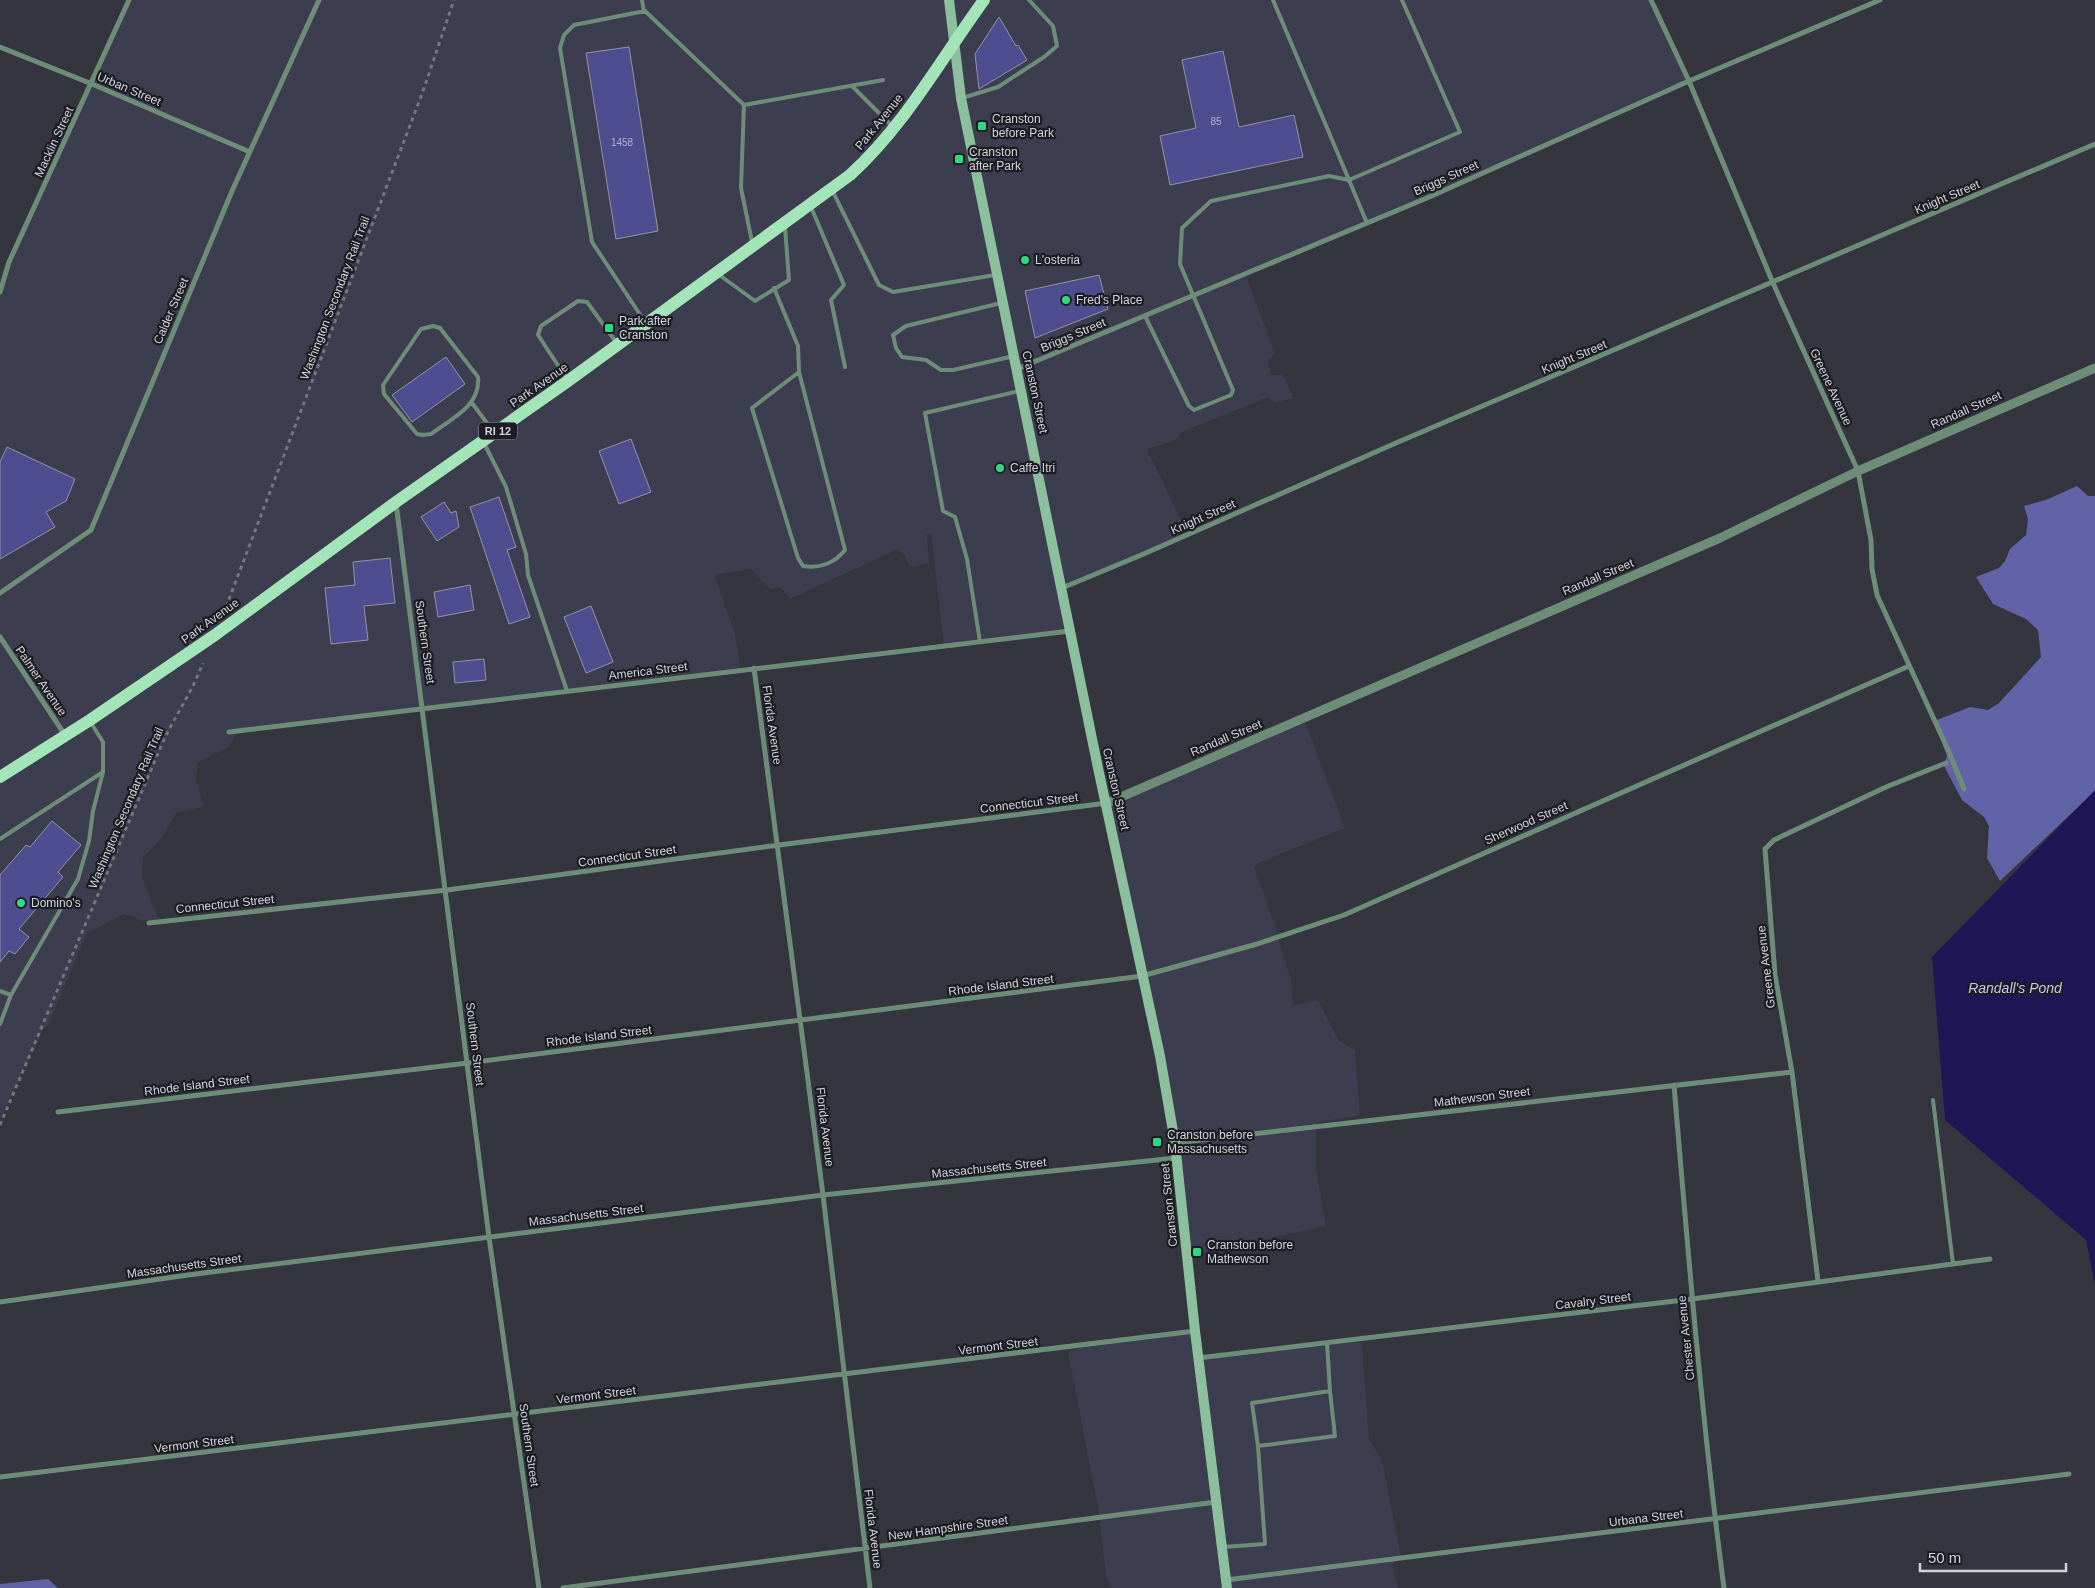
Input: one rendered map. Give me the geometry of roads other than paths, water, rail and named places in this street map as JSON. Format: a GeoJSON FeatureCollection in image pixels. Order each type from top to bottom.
{"type":"FeatureCollection","features":[{"type":"Feature","properties":{"kind":"main road","name":"Cranston Street"},"geometry":{"type":"LineString","coordinates":[[949,0],[961,98],[1070,631],[1160,1056],[1175,1143],[1198,1358],[1226,1584]]}},
{"type":"Feature","properties":{"kind":"main road","name":"RI 12"},"geometry":{"type":"LineString","coordinates":[[955,40],[984,0]]}},
{"type":"Feature","properties":{"kind":"main road","name":"Park Avenue"},"geometry":{"type":"LineString","coordinates":[[0,777],[90,720],[215,635],[396,502],[568,381],[832,189],[872,155],[915,100],[955,40]]}},
{"type":"Feature","properties":{"kind":"street","name":"Macklin Street"},"geometry":{"type":"LineString","coordinates":[[0,292],[9,262],[129,0]]}},
{"type":"Feature","properties":{"kind":"street","name":"Calder Street"},"geometry":{"type":"LineString","coordinates":[[0,593],[91,530],[232,191],[319,0]]}},
{"type":"Feature","properties":{"kind":"street","name":"Greene Avenue"},"geometry":{"type":"LineString","coordinates":[[1651,0],[1689,81],[1772,283],[1858,471],[1871,540],[1872,569],[1877,595],[1964,789]]}},
{"type":"Feature","properties":{"kind":"street","name":"Briggs Street"},"geometry":{"type":"LineString","coordinates":[[1017,369],[1367,223],[1689,81],[1880,0]]}},
{"type":"Feature","properties":{"kind":"street","name":"Urban Street"},"geometry":{"type":"LineString","coordinates":[[0,47],[92,84],[250,152]]}},
{"type":"Feature","properties":{"kind":"street","name":"Knight Street"},"geometry":{"type":"LineString","coordinates":[[1062,588],[2095,144]]}},
{"type":"Feature","properties":{"kind":"street","name":"Randall Street"},"geometry":{"type":"LineString","coordinates":[[1107,803],[1720,538],[1858,471],[2095,368]]}},
{"type":"Feature","properties":{"kind":"street","name":"Southern Street"},"geometry":{"type":"LineString","coordinates":[[396,502],[424,708],[490,1237],[539,1588]]}},
{"type":"Feature","properties":{"kind":"street","name":"America Street"},"geometry":{"type":"LineString","coordinates":[[228,732],[1070,631]]}},
{"type":"Feature","properties":{"kind":"street","name":"Palmer Avenue"},"geometry":{"type":"LineString","coordinates":[[0,638],[65,736]]}},
{"type":"Feature","properties":{"kind":"street","name":"Sherwood Street"},"geometry":{"type":"LineString","coordinates":[[1142,976],[1257,944],[1344,915],[1909,666]]}},
{"type":"Feature","properties":{"kind":"street","name":"Florida Avenue"},"geometry":{"type":"LineString","coordinates":[[754,668],[779,845],[870,1588]]}},
{"type":"Feature","properties":{"kind":"street","name":"Greene Avenue"},"geometry":{"type":"LineString","coordinates":[[1818,1281],[1792,1072],[1775,975],[1766,849],[1774,840],[1886,787],[1946,763]]}},
{"type":"Feature","properties":{"kind":"street","name":"Connecticut Street"},"geometry":{"type":"LineString","coordinates":[[149,923],[447,890],[1107,803]]}},
{"type":"Feature","properties":{"kind":"street","name":"Rhode Island Street"},"geometry":{"type":"LineString","coordinates":[[58,1112],[468,1063],[1142,976]]}},
{"type":"Feature","properties":{"kind":"street","name":"Mathewson Street"},"geometry":{"type":"LineString","coordinates":[[1175,1143],[1792,1072]]}},
{"type":"Feature","properties":{"kind":"street","name":"Chester Avenue"},"geometry":{"type":"LineString","coordinates":[[1674,1085],[1692,1299],[1724,1588]]}},
{"type":"Feature","properties":{"kind":"street","name":"Massachusetts Street"},"geometry":{"type":"LineString","coordinates":[[0,1302],[823,1195],[1176,1158]]}},
{"type":"Feature","properties":{"kind":"street","name":"Cavalry Street"},"geometry":{"type":"LineString","coordinates":[[1198,1358],[1692,1299],[1990,1260]]}},
{"type":"Feature","properties":{"kind":"street","name":"Vermont Street"},"geometry":{"type":"LineString","coordinates":[[0,1477],[844,1376],[1195,1331]]}},
{"type":"Feature","properties":{"kind":"street","name":"Urbana Street"},"geometry":{"type":"LineString","coordinates":[[1226,1584],[2069,1474]]}},
{"type":"Feature","properties":{"kind":"street","name":"New Hampshire Street"},"geometry":{"type":"LineString","coordinates":[[563,1588],[1217,1502]]}},
{"type":"Feature","properties":{"kind":"lane"},"geometry":{"type":"LineString","coordinates":[[642,0],[644,12],[744,105],[741,188],[753,245]]}},
{"type":"Feature","properties":{"kind":"lane"},"geometry":{"type":"LineString","coordinates":[[961,98],[998,87],[1044,57],[1057,46],[1052,26],[1029,0]]}},
{"type":"Feature","properties":{"kind":"lane"},"geometry":{"type":"LineString","coordinates":[[1273,0],[1367,223]]}},
{"type":"Feature","properties":{"kind":"lane"},"geometry":{"type":"LineString","coordinates":[[1145,316],[1189,406],[1194,410],[1231,395],[1233,390],[1180,264],[1182,228],[1211,201],[1329,176],[1349,180],[1460,132],[1402,0]]}},
{"type":"Feature","properties":{"kind":"lane"},"geometry":{"type":"LineString","coordinates":[[644,12],[574,25],[564,35],[560,48],[592,242],[647,324]]}},
{"type":"Feature","properties":{"kind":"lane"},"geometry":{"type":"LineString","coordinates":[[744,105],[883,80]]}},
{"type":"Feature","properties":{"kind":"lane"},"geometry":{"type":"LineString","coordinates":[[852,86],[893,128]]}},
{"type":"Feature","properties":{"kind":"lane"},"geometry":{"type":"LineString","coordinates":[[832,189],[878,285],[893,292],[997,274]]}},
{"type":"Feature","properties":{"kind":"lane"},"geometry":{"type":"LineString","coordinates":[[810,205],[844,285],[831,300],[845,367]]}},
{"type":"Feature","properties":{"kind":"lane"},"geometry":{"type":"LineString","coordinates":[[716,272],[755,302],[789,280],[785,224]]}},
{"type":"Feature","properties":{"kind":"lane"},"geometry":{"type":"LineString","coordinates":[[774,288],[798,346],[799,372],[845,550],[839,558],[813,568],[803,566],[798,558],[752,408],[799,372]]}},
{"type":"Feature","properties":{"kind":"lane"},"geometry":{"type":"LineString","coordinates":[[568,381],[538,335],[541,326],[578,301],[587,302],[618,344]]}},
{"type":"Feature","properties":{"kind":"lane"},"geometry":{"type":"LineString","coordinates":[[1003,302],[906,326],[893,335],[896,348],[902,357],[926,360],[941,370],[953,370],[1014,356]]}},
{"type":"Feature","properties":{"kind":"lane"},"geometry":{"type":"LineString","coordinates":[[433,326],[440,328],[478,377],[477,394],[472,403],[431,434],[417,434],[384,394],[383,385],[422,329],[433,326]]}},
{"type":"Feature","properties":{"kind":"lane"},"geometry":{"type":"LineString","coordinates":[[980,642],[967,559],[955,517],[943,511],[925,413],[1022,391]]}},
{"type":"Feature","properties":{"kind":"lane"},"geometry":{"type":"LineString","coordinates":[[472,403],[495,433]]}},
{"type":"Feature","properties":{"kind":"lane"},"geometry":{"type":"LineString","coordinates":[[484,440],[506,486],[526,554],[528,574],[567,691]]}},
{"type":"Feature","properties":{"kind":"lane"},"geometry":{"type":"LineString","coordinates":[[0,1024],[11,995],[78,879],[89,841],[93,811],[103,772],[103,742],[90,720]]}},
{"type":"Feature","properties":{"kind":"lane"},"geometry":{"type":"LineString","coordinates":[[0,839],[103,772]]}},
{"type":"Feature","properties":{"kind":"lane"},"geometry":{"type":"LineString","coordinates":[[0,991],[11,995]]}},
{"type":"Feature","properties":{"kind":"lane"},"geometry":{"type":"LineString","coordinates":[[1933,1100],[1953,1264]]}},
{"type":"Feature","properties":{"kind":"lane"},"geometry":{"type":"LineString","coordinates":[[1258,1446],[1335,1436],[1327,1343]]}},
{"type":"Feature","properties":{"kind":"lane"},"geometry":{"type":"LineString","coordinates":[[1222,1547],[1264,1544],[1258,1446],[1252,1403],[1330,1391]]}},
{"type":"Feature","properties":{"kind":"water","name":"Randall's Pond"},"geometry":{"type":"Polygon","coordinates":[[[2095,790],[2095,1285],[2086,1240],[1945,1120],[1932,957],[2095,790]]]}},
{"type":"Feature","properties":{"kind":"place","name":"Cranston before Park"},"geometry":{"type":"Point","coordinates":[982,126]}},
{"type":"Feature","properties":{"kind":"place","name":"Cranston after Park"},"geometry":{"type":"Point","coordinates":[959,159]}},
{"type":"Feature","properties":{"kind":"place","name":"L'osteria"},"geometry":{"type":"Point","coordinates":[1025,260]}},
{"type":"Feature","properties":{"kind":"place","name":"Fred's Place"},"geometry":{"type":"Point","coordinates":[1066,300]}},
{"type":"Feature","properties":{"kind":"place","name":"Park after Cranston"},"geometry":{"type":"Point","coordinates":[609,328]}},
{"type":"Feature","properties":{"kind":"place","name":"Caffe Itri"},"geometry":{"type":"Point","coordinates":[1000,468]}},
{"type":"Feature","properties":{"kind":"place","name":"Domino's"},"geometry":{"type":"Point","coordinates":[21,903]}},
{"type":"Feature","properties":{"kind":"place","name":"Cranston before Massachusetts"},"geometry":{"type":"Point","coordinates":[1157,1142]}},
{"type":"Feature","properties":{"kind":"place","name":"Cranston before Mathewson"},"geometry":{"type":"Point","coordinates":[1197,1252]}}]}
